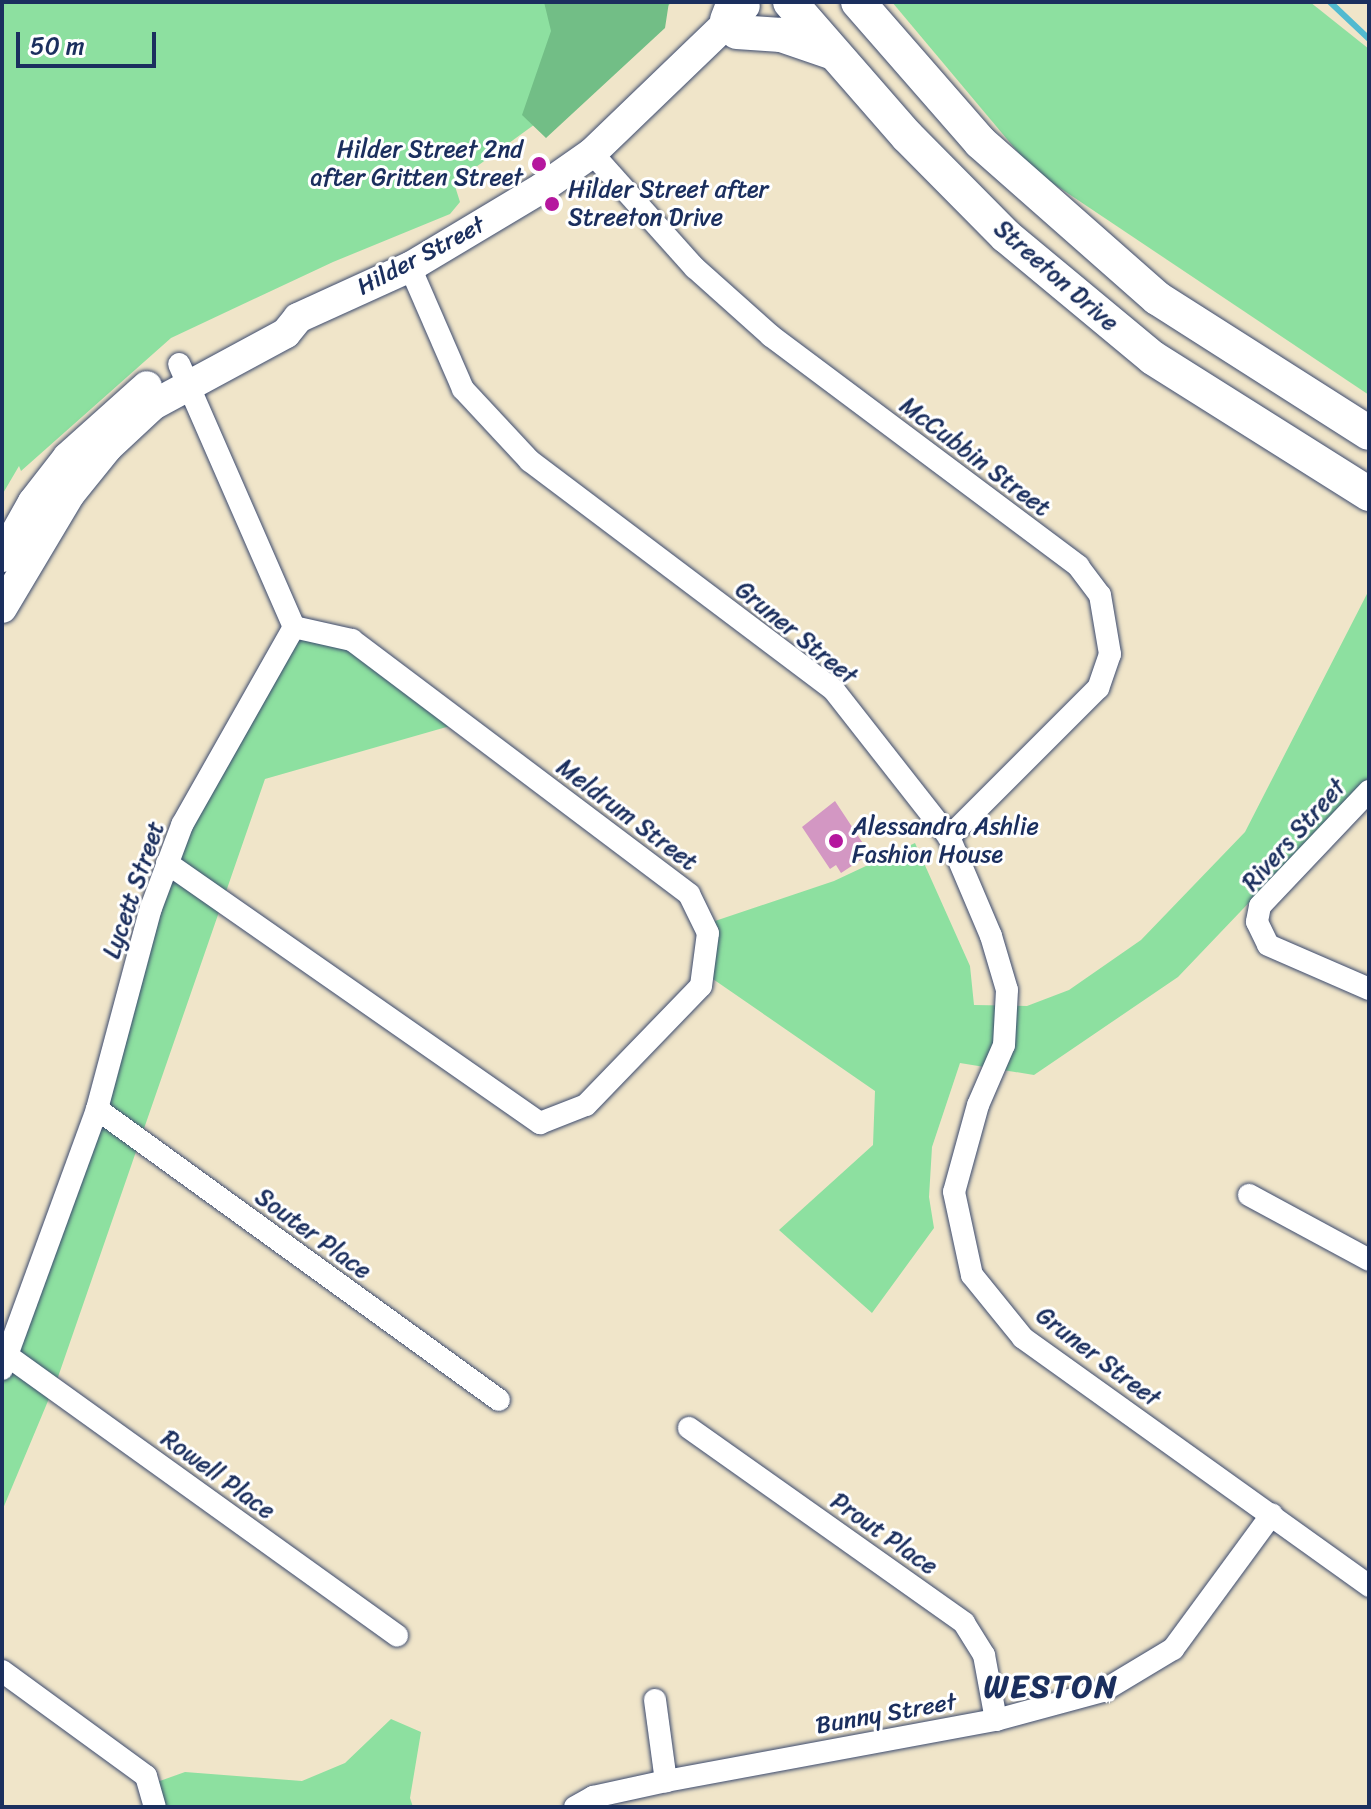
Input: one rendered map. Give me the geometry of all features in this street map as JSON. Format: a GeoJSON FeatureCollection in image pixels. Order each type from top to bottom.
{"type":"FeatureCollection","features":[{"type":"Feature","properties":{"kind":"main road","name":"Streeton Drive"},"geometry":{"type":"LineString","coordinates":[[790,2],[1006,236],[1153,358],[1369,494]]}},
{"type":"Feature","properties":{"kind":"main road","name":"Streeton Drive"},"geometry":{"type":"LineString","coordinates":[[858,2],[980,142],[1157,298],[1369,433]]}},
{"type":"Feature","properties":{"kind":"main road"},"geometry":{"type":"LineString","coordinates":[[737,14],[781,35],[835,53]]}},
{"type":"Feature","properties":{"kind":"street","name":"Hilder Street"},"geometry":{"type":"LineString","coordinates":[[2,557],[33,502],[68,457],[108,417],[280,316],[298,318],[410,267],[592,153],[688,65],[699,64],[737,14],[768,2]]}},
{"type":"Feature","properties":{"kind":"street","name":"McCubbin Street"},"geometry":{"type":"LineString","coordinates":[[592,153],[695,268],[771,336],[1078,566],[1100,595],[1110,654],[1098,688],[949,837]]}},
{"type":"Feature","properties":{"kind":"street","name":"Gruner Street"},"geometry":{"type":"LineString","coordinates":[[410,267],[463,389],[530,461],[833,689],[949,837],[991,936],[1007,990],[1004,1045],[978,1105],[954,1192],[972,1275],[1023,1338],[1369,1586]]}},
{"type":"Feature","properties":{"kind":"street","name":"Hilder Street"},"geometry":{"type":"LineString","coordinates":[[2,608],[40,538],[108,447],[184,373]]}},
{"type":"Feature","properties":{"kind":"street"},"geometry":{"type":"LineString","coordinates":[[184,373],[294,627]]}},
{"type":"Feature","properties":{"kind":"street","name":"Lycett Street"},"geometry":{"type":"LineString","coordinates":[[5,1362],[97,1109],[167,863],[182,825],[294,627]]}},
{"type":"Feature","properties":{"kind":"street","name":"Meldrum Street"},"geometry":{"type":"LineString","coordinates":[[167,863],[540,1123],[586,1105],[701,986],[708,933],[689,894],[352,640],[294,627]]}},
{"type":"Feature","properties":{"kind":"street","name":"Rivers Street"},"geometry":{"type":"LineString","coordinates":[[1369,791],[1260,906],[1257,922],[1268,945],[1369,989]]}},
{"type":"Feature","properties":{"kind":"street","name":"Souter Place"},"geometry":{"type":"LineString","coordinates":[[97,1109],[499,1400]]}},
{"type":"Feature","properties":{"kind":"street"},"geometry":{"type":"LineString","coordinates":[[1249,1195],[1369,1260]]}},
{"type":"Feature","properties":{"kind":"street","name":"Rowell Place"},"geometry":{"type":"LineString","coordinates":[[5,1362],[397,1636]]}},
{"type":"Feature","properties":{"kind":"street","name":"Prout Place"},"geometry":{"type":"LineString","coordinates":[[689,1428],[964,1623],[984,1655],[996,1720]]}},
{"type":"Feature","properties":{"kind":"street","name":"Bunny Street"},"geometry":{"type":"LineString","coordinates":[[575,1807],[593,1797],[996,1720],[1103,1691],[1173,1649],[1272,1514]]}},
{"type":"Feature","properties":{"kind":"street"},"geometry":{"type":"LineString","coordinates":[[2,1671],[146,1776],[155,1807]]}},
{"type":"Feature","properties":{"kind":"street"},"geometry":{"type":"LineString","coordinates":[[655,1700],[666,1781]]}},
{"type":"Feature","properties":{"kind":"green space"},"geometry":{"type":"Polygon","coordinates":[[[2,2],[672,2],[571,98],[454,183],[460,202],[450,214],[333,262],[171,338],[21,471],[19,466],[2,495],[2,2]]]}},
{"type":"Feature","properties":{"kind":"green space"},"geometry":{"type":"Polygon","coordinates":[[[544,2],[669,2],[665,28],[546,138],[522,115],[551,31],[544,2]]]}},
{"type":"Feature","properties":{"kind":"green space"},"geometry":{"type":"Polygon","coordinates":[[[892,2],[1310,2],[1369,49],[1369,395],[1033,170],[892,2]]]}},
{"type":"Feature","properties":{"kind":"green space"},"geometry":{"type":"Polygon","coordinates":[[[1369,590],[1369,777],[1178,977],[1034,1075],[960,1063],[932,1147],[929,1197],[934,1228],[872,1313],[779,1230],[873,1145],[875,1091],[710,977],[712,922],[834,881],[915,843],[970,966],[974,1005],[1027,1006],[1069,990],[1141,940],[1245,832],[1369,590]]]}},
{"type":"Feature","properties":{"kind":"green space"},"geometry":{"type":"Polygon","coordinates":[[[298,632],[350,651],[450,726],[265,779],[58,1377],[2,1511],[2,1382],[186,839],[298,632]]]}},
{"type":"Feature","properties":{"kind":"green space"},"geometry":{"type":"Polygon","coordinates":[[[391,1719],[421,1732],[410,1798],[413,1807],[163,1807],[157,1782],[185,1772],[302,1781],[345,1763],[391,1719]]]}},
{"type":"Feature","properties":{"kind":"building","name":"Alessandra Ashlie Fashion House"},"geometry":{"type":"Polygon","coordinates":[[[835,801],[870,854],[841,873],[836,865],[830,869],[802,827],[835,801]]]}},
{"type":"Feature","properties":{"kind":"waterway"},"geometry":{"type":"LineString","coordinates":[[1330,2],[1369,39]]}},
{"type":"Feature","properties":{"kind":"place","name":"Hilder Street 2nd after Gritten Street"},"geometry":{"type":"Point","coordinates":[539,164]}},
{"type":"Feature","properties":{"kind":"place","name":"Hilder Street after Streeton Drive"},"geometry":{"type":"Point","coordinates":[552,204]}},
{"type":"Feature","properties":{"kind":"place","name":"Alessandra Ashlie Fashion House"},"geometry":{"type":"Point","coordinates":[836,841]}},
{"type":"Feature","properties":{"kind":"district","name":"WESTON"},"geometry":{"type":"Point","coordinates":[1051,1687]}}]}
